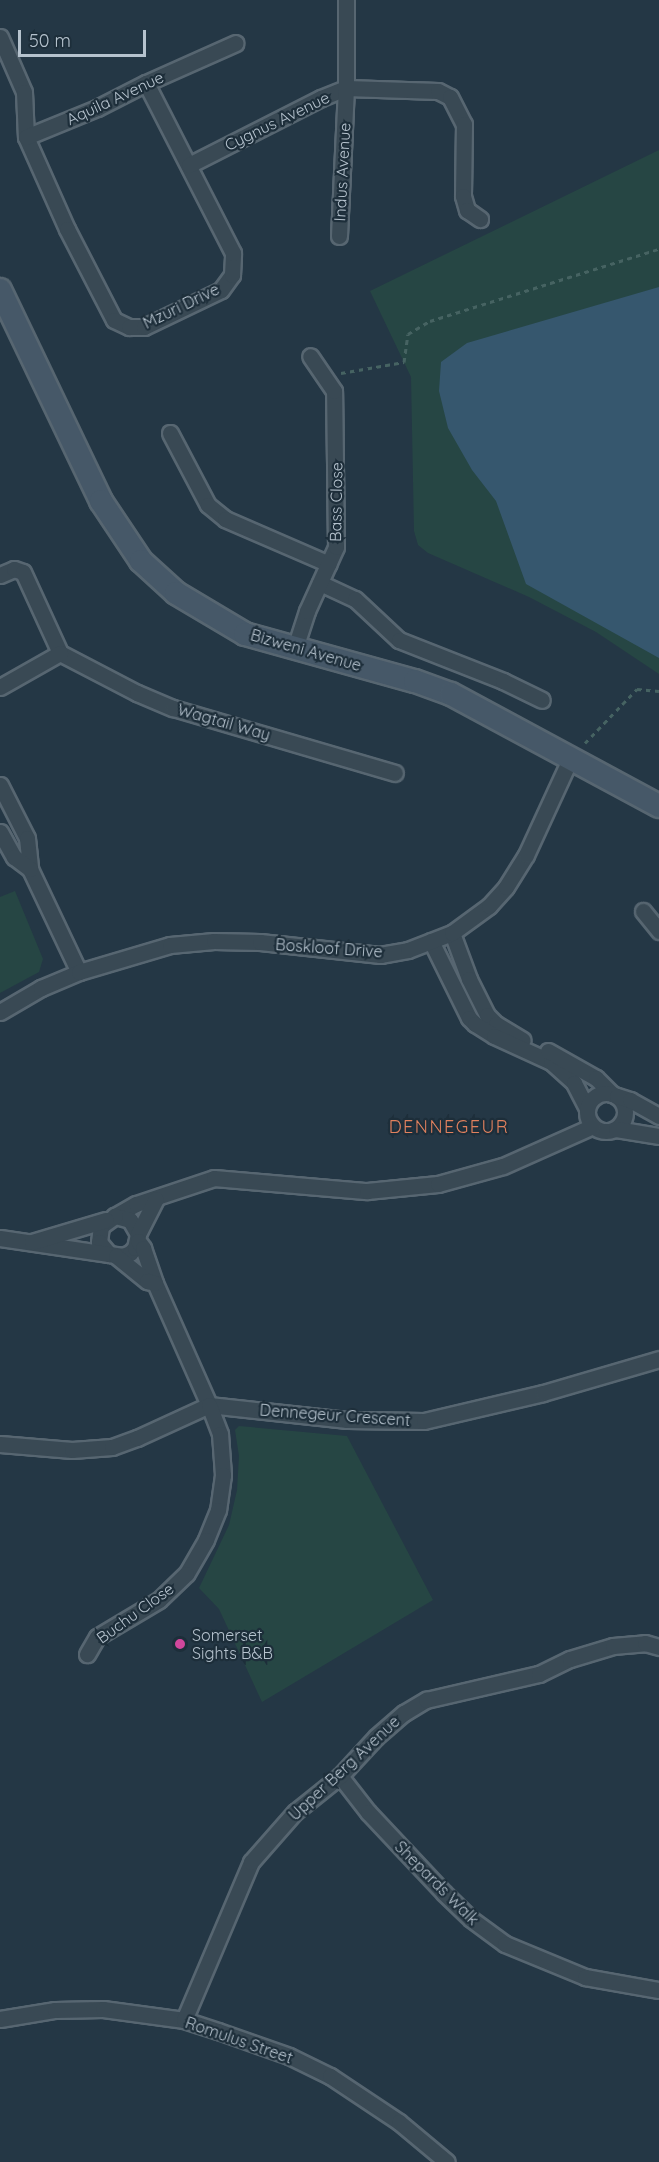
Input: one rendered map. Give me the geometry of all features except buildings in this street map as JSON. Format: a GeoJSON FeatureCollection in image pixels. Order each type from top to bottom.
{"type":"FeatureCollection","features":[{"type":"Feature","properties":{"kind":"street","name":"Indus Avenue"},"geometry":{"type":"LineString","coordinates":[[339,236],[346,88],[346,0]]}},
{"type":"Feature","properties":{"kind":"street","name":"Mzuri Drive"},"geometry":{"type":"LineString","coordinates":[[0,37],[4,56],[24,92],[26,137],[67,230],[114,320],[129,327],[144,327],[221,290],[232,275],[233,253],[146,83]]}},
{"type":"Feature","properties":{"kind":"street","name":"Aquila Avenue"},"geometry":{"type":"LineString","coordinates":[[26,137],[97,108],[146,83],[236,44]]}},
{"type":"Feature","properties":{"kind":"street","name":"Cygnus Avenue"},"geometry":{"type":"LineString","coordinates":[[189,165],[311,103],[346,88],[438,91],[450,97],[464,124],[465,202],[467,210],[480,219]]}},
{"type":"Feature","properties":{"kind":"street","name":"Bizweni Avenue"},"geometry":{"type":"LineString","coordinates":[[0,290],[101,501],[141,561],[176,594],[245,633],[415,681],[451,694],[659,806]]}},
{"type":"Feature","properties":{"kind":"street","name":"Bass Close"},"geometry":{"type":"LineString","coordinates":[[295,648],[336,547],[336,407],[333,391],[325,374],[310,356]]}},
{"type":"Feature","properties":{"kind":"street"},"geometry":{"type":"LineString","coordinates":[[170,433],[208,505],[225,519],[329,564]]}},
{"type":"Feature","properties":{"kind":"street"},"geometry":{"type":"LineString","coordinates":[[0,575],[14,569],[23,572],[60,653],[1,686]]}},
{"type":"Feature","properties":{"kind":"street"},"geometry":{"type":"LineString","coordinates":[[320,583],[355,599],[399,640],[503,681],[542,700]]}},
{"type":"Feature","properties":{"kind":"street","name":"Wagtail Way"},"geometry":{"type":"LineString","coordinates":[[60,653],[137,693],[173,708],[395,773]]}},
{"type":"Feature","properties":{"kind":"street","name":"Boskloof Drive"},"geometry":{"type":"LineString","coordinates":[[0,1012],[41,988],[79,972],[170,945],[213,941],[260,942],[380,955],[408,950],[452,933],[489,906],[506,887],[526,855],[571,757]]}},
{"type":"Feature","properties":{"kind":"street"},"geometry":{"type":"LineString","coordinates":[[0,785],[27,838],[30,869],[79,972]]}},
{"type":"Feature","properties":{"kind":"street"},"geometry":{"type":"LineString","coordinates":[[0,832],[14,857],[30,869]]}},
{"type":"Feature","properties":{"kind":"street"},"geometry":{"type":"LineString","coordinates":[[643,911],[659,931]]}},
{"type":"Feature","properties":{"kind":"street"},"geometry":{"type":"LineString","coordinates":[[452,933],[481,1020],[551,1052],[596,1078],[625,1107],[626,1113],[621,1125],[616,1129]]}},
{"type":"Feature","properties":{"kind":"street"},"geometry":{"type":"LineString","coordinates":[[431,941],[453,986],[494,1036],[551,1062],[574,1083],[587,1108],[592,1126],[604,1132],[616,1129],[659,1136]]}},
{"type":"Feature","properties":{"kind":"street"},"geometry":{"type":"LineString","coordinates":[[453,986],[469,979]]}},
{"type":"Feature","properties":{"kind":"street"},"geometry":{"type":"LineString","coordinates":[[587,1108],[599,1094],[615,1095],[630,1100],[659,1116]]}},
{"type":"Feature","properties":{"kind":"street"},"geometry":{"type":"LineString","coordinates":[[29,1243],[111,1218],[135,1204],[156,1199],[214,1178],[367,1191],[438,1184],[503,1166],[592,1126]]}},
{"type":"Feature","properties":{"kind":"street"},"geometry":{"type":"LineString","coordinates":[[0,1238],[112,1255],[130,1253],[156,1199]]}},
{"type":"Feature","properties":{"kind":"street"},"geometry":{"type":"LineString","coordinates":[[0,1444],[72,1449],[112,1447],[209,1405],[130,1220],[111,1218]]}},
{"type":"Feature","properties":{"kind":"street"},"geometry":{"type":"LineString","coordinates":[[111,1218],[98,1234],[102,1249],[147,1281],[156,1283]]}},
{"type":"Feature","properties":{"kind":"street","name":"Dennegeur Crescent"},"geometry":{"type":"LineString","coordinates":[[209,1405],[347,1420],[424,1421],[483,1408],[659,1359]]}},
{"type":"Feature","properties":{"kind":"street","name":"Buchu Close"},"geometry":{"type":"LineString","coordinates":[[87,1654],[97,1637],[159,1600],[179,1581],[206,1540],[218,1510],[224,1475],[220,1434],[209,1405]]}},
{"type":"Feature","properties":{"kind":"street","name":"Upper Berg Avenue"},"geometry":{"type":"LineString","coordinates":[[184,2020],[251,1862],[295,1812],[340,1776],[376,1737],[404,1713],[426,1700],[538,1674],[570,1659],[613,1646],[645,1643],[659,1647]]}},
{"type":"Feature","properties":{"kind":"street","name":"Shepards Walk"},"geometry":{"type":"LineString","coordinates":[[340,1776],[368,1812],[444,1893],[471,1919],[505,1944],[585,1977],[659,1990]]}},
{"type":"Feature","properties":{"kind":"street","name":"Romulus Street"},"geometry":{"type":"LineString","coordinates":[[0,2019],[55,2010],[103,2009],[184,2020],[289,2056],[330,2076],[399,2122],[447,2162]]}},
{"type":"Feature","properties":{"kind":"path"},"geometry":{"type":"LineString","coordinates":[[325,374],[404,362],[408,334],[430,321],[659,249]]}},
{"type":"Feature","properties":{"kind":"path"},"geometry":{"type":"LineString","coordinates":[[571,757],[637,689],[659,691]]}},
{"type":"Feature","properties":{"kind":"green space"},"geometry":{"type":"Polygon","coordinates":[[[659,150],[659,674],[596,632],[529,597],[428,553],[418,545],[414,531],[411,377],[370,291],[659,150]]]}},
{"type":"Feature","properties":{"kind":"green space"},"geometry":{"type":"Polygon","coordinates":[[[15,891],[43,959],[39,972],[0,993],[0,897],[15,891]]]}},
{"type":"Feature","properties":{"kind":"green space"},"geometry":{"type":"Polygon","coordinates":[[[239,1426],[347,1436],[433,1600],[262,1702],[219,1609],[199,1588],[229,1525],[237,1490],[239,1456],[235,1430],[239,1426]]]}},
{"type":"Feature","properties":{"kind":"water"},"geometry":{"type":"Polygon","coordinates":[[[659,287],[659,658],[526,584],[496,501],[472,470],[448,428],[439,391],[441,362],[467,343],[659,287]]]}},
{"type":"Feature","properties":{"kind":"place","name":"Somerset Sights B&B"},"geometry":{"type":"Point","coordinates":[180,1644]}},
{"type":"Feature","properties":{"kind":"district","name":"DENNEGEUR"},"geometry":{"type":"Point","coordinates":[449,1127]}}]}
